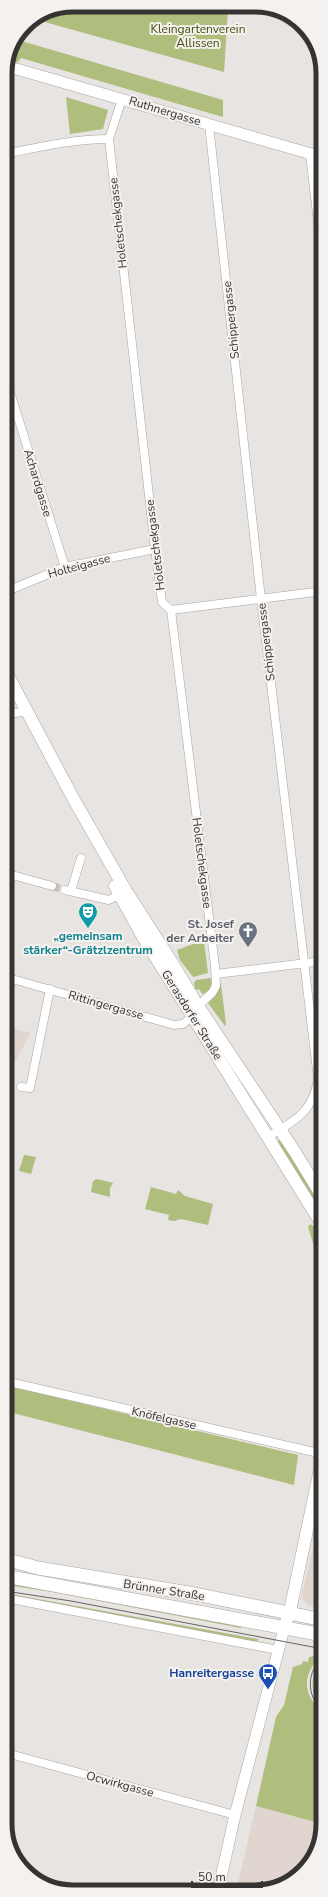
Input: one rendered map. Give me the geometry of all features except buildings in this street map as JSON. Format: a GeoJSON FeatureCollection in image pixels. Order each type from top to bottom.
{"type":"FeatureCollection","features":[{"type":"Feature","properties":{"kind":"main road","name":"Gerasdorfer Straße"},"geometry":{"type":"LineString","coordinates":[[12,683],[123,893],[173,964],[196,1011],[268,1137],[316,1205]]}},
{"type":"Feature","properties":{"kind":"main road","name":"Gerasdorfer Straße"},"geometry":{"type":"LineString","coordinates":[[196,1011],[296,1152],[316,1186]]}},
{"type":"Feature","properties":{"kind":"main road"},"geometry":{"type":"LineString","coordinates":[[284,1629],[289,1614],[316,1487]]}},
{"type":"Feature","properties":{"kind":"main road","name":"Brünner Straße"},"geometry":{"type":"LineString","coordinates":[[12,1561],[38,1568],[203,1596],[316,1619]]}},
{"type":"Feature","properties":{"kind":"main road","name":"Brünner Straße"},"geometry":{"type":"LineString","coordinates":[[12,1577],[316,1634]]}},
{"type":"Feature","properties":{"kind":"street","name":"Ruthnergasse"},"geometry":{"type":"LineString","coordinates":[[12,68],[316,156]]}},
{"type":"Feature","properties":{"kind":"street","name":"Holetschekgasse"},"geometry":{"type":"LineString","coordinates":[[122,99],[108,139],[155,550],[162,602],[170,610],[216,974],[216,986],[212,993],[196,1011]]}},
{"type":"Feature","properties":{"kind":"street","name":"Schippergasse"},"geometry":{"type":"LineString","coordinates":[[210,125],[261,599],[316,1062]]}},
{"type":"Feature","properties":{"kind":"street"},"geometry":{"type":"LineString","coordinates":[[12,153],[94,139],[108,139]]}},
{"type":"Feature","properties":{"kind":"street"},"geometry":{"type":"LineString","coordinates":[[310,154],[316,210]]}},
{"type":"Feature","properties":{"kind":"street","name":"Achardgasse"},"geometry":{"type":"LineString","coordinates":[[12,398],[65,567]]}},
{"type":"Feature","properties":{"kind":"street","name":"Holteigasse"},"geometry":{"type":"LineString","coordinates":[[12,589],[65,567],[155,550]]}},
{"type":"Feature","properties":{"kind":"street"},"geometry":{"type":"LineString","coordinates":[[170,610],[316,592]]}},
{"type":"Feature","properties":{"kind":"street"},"geometry":{"type":"LineString","coordinates":[[12,714],[27,711]]}},
{"type":"Feature","properties":{"kind":"street"},"geometry":{"type":"LineString","coordinates":[[81,858],[68,890],[109,900],[123,893]]}},
{"type":"Feature","properties":{"kind":"street"},"geometry":{"type":"LineString","coordinates":[[12,875],[52,886]]}},
{"type":"Feature","properties":{"kind":"street"},"geometry":{"type":"LineString","coordinates":[[216,974],[316,962]]}},
{"type":"Feature","properties":{"kind":"street","name":"Rittingergasse"},"geometry":{"type":"LineString","coordinates":[[12,979],[174,1025],[183,1024],[196,1011]]}},
{"type":"Feature","properties":{"kind":"street"},"geometry":{"type":"LineString","coordinates":[[21,1087],[30,1088],[50,990]]}},
{"type":"Feature","properties":{"kind":"street","name":"Schippergasse"},"geometry":{"type":"LineString","coordinates":[[268,1137],[296,1120],[305,1112],[312,1102],[316,1090]]}},
{"type":"Feature","properties":{"kind":"street","name":"Knöfelgasse"},"geometry":{"type":"LineString","coordinates":[[12,1383],[316,1452]]}},
{"type":"Feature","properties":{"kind":"street"},"geometry":{"type":"LineString","coordinates":[[12,1599],[278,1650]]}},
{"type":"Feature","properties":{"kind":"street"},"geometry":{"type":"LineString","coordinates":[[219,1885],[235,1815],[284,1629]]}},
{"type":"Feature","properties":{"kind":"street","name":"Ocwirkgasse"},"geometry":{"type":"LineString","coordinates":[[12,1755],[235,1815]]}},
{"type":"Feature","properties":{"kind":"shaded area"},"geometry":{"type":"Polygon","coordinates":[[[12,1029],[31,1033],[12,1067],[12,1029]]]}},
{"type":"Feature","properties":{"kind":"shaded area"},"geometry":{"type":"Polygon","coordinates":[[[316,1535],[316,1607],[308,1605],[301,1598],[316,1535]]]}},
{"type":"Feature","properties":{"kind":"shaded area"},"geometry":{"type":"Polygon","coordinates":[[[256,1806],[316,1822],[315,1836],[308,1855],[292,1872],[275,1882],[255,1885],[237,1885],[256,1806]]]}},
{"type":"Feature","properties":{"kind":"green space","name":"Kleingartenverein Allissen"},"geometry":{"type":"Polygon","coordinates":[[[73,12],[228,12],[224,72],[41,21],[61,13],[73,12]]]}},
{"type":"Feature","properties":{"kind":"green space"},"geometry":{"type":"Polygon","coordinates":[[[21,41],[223,100],[223,117],[21,58],[17,63],[14,57],[21,41]]]}},
{"type":"Feature","properties":{"kind":"green space"},"geometry":{"type":"Polygon","coordinates":[[[66,97],[108,110],[103,129],[70,134],[66,97]]]}},
{"type":"Feature","properties":{"kind":"green space"},"geometry":{"type":"Polygon","coordinates":[[[201,941],[201,943],[204,942],[208,973],[193,977],[180,960],[177,950],[201,941]]]}},
{"type":"Feature","properties":{"kind":"green space"},"geometry":{"type":"Polygon","coordinates":[[[211,978],[211,986],[207,992],[202,994],[200,990],[195,989],[194,983],[196,980],[211,978]]]}},
{"type":"Feature","properties":{"kind":"green space"},"geometry":{"type":"Polygon","coordinates":[[[219,982],[221,984],[225,1026],[208,1003],[216,995],[219,982]]]}},
{"type":"Feature","properties":{"kind":"green space"},"geometry":{"type":"Polygon","coordinates":[[[281,1139],[316,1196],[316,1202],[313,1201],[278,1145],[278,1141],[281,1139]]]}},
{"type":"Feature","properties":{"kind":"green space"},"geometry":{"type":"Polygon","coordinates":[[[24,1155],[36,1157],[31,1174],[19,1171],[24,1155]]]}},
{"type":"Feature","properties":{"kind":"green space"},"geometry":{"type":"Polygon","coordinates":[[[97,1179],[113,1183],[110,1188],[110,1197],[91,1192],[93,1181],[97,1179]]]}},
{"type":"Feature","properties":{"kind":"green space"},"geometry":{"type":"Polygon","coordinates":[[[151,1187],[176,1194],[178,1190],[185,1196],[213,1204],[208,1225],[181,1219],[174,1221],[168,1220],[169,1215],[145,1209],[151,1187]]]}},
{"type":"Feature","properties":{"kind":"green space"},"geometry":{"type":"Polygon","coordinates":[[[310,1224],[316,1229],[316,1253],[308,1227],[310,1224]]]}},
{"type":"Feature","properties":{"kind":"green space"},"geometry":{"type":"Polygon","coordinates":[[[12,1387],[298,1455],[294,1485],[12,1413],[12,1387]]]}},
{"type":"Feature","properties":{"kind":"green space"},"geometry":{"type":"Polygon","coordinates":[[[12,1582],[242,1624],[241,1628],[53,1592],[12,1586],[12,1582]]]}},
{"type":"Feature","properties":{"kind":"green space"},"geometry":{"type":"Polygon","coordinates":[[[12,1594],[258,1639],[257,1643],[12,1596],[12,1594]]]}},
{"type":"Feature","properties":{"kind":"green space"},"geometry":{"type":"Polygon","coordinates":[[[316,1656],[316,1660],[309,1672],[307,1685],[310,1697],[316,1706],[316,1822],[256,1806],[276,1717],[284,1705],[293,1667],[302,1664],[303,1661],[308,1662],[309,1657],[316,1656]]]}},
{"type":"Feature","properties":{"kind":"green space"},"geometry":{"type":"Polygon","coordinates":[[[316,1669],[316,1698],[312,1683],[316,1669]]]}},
{"type":"Feature","properties":{"kind":"tunnel"},"geometry":{"type":"LineString","coordinates":[[52,886],[65,890]]}},
{"type":"Feature","properties":{"kind":"tram line"},"geometry":{"type":"LineString","coordinates":[[12,1592],[71,1601],[316,1648]]}},
{"type":"Feature","properties":{"kind":"tram line"},"geometry":{"type":"LineString","coordinates":[[316,1666],[311,1676],[310,1683],[313,1698],[316,1702]]}},
{"type":"Feature","properties":{"kind":"place","name":"„gemeinsam stärker“-Grätzlzentrum"},"geometry":{"type":"Point","coordinates":[88,929]}},
{"type":"Feature","properties":{"kind":"place","name":"St. Josef der Arbeiter"},"geometry":{"type":"Point","coordinates":[248,948]}},
{"type":"Feature","properties":{"kind":"place","name":"Hanreitergasse"},"geometry":{"type":"Point","coordinates":[268,1690]}}]}
